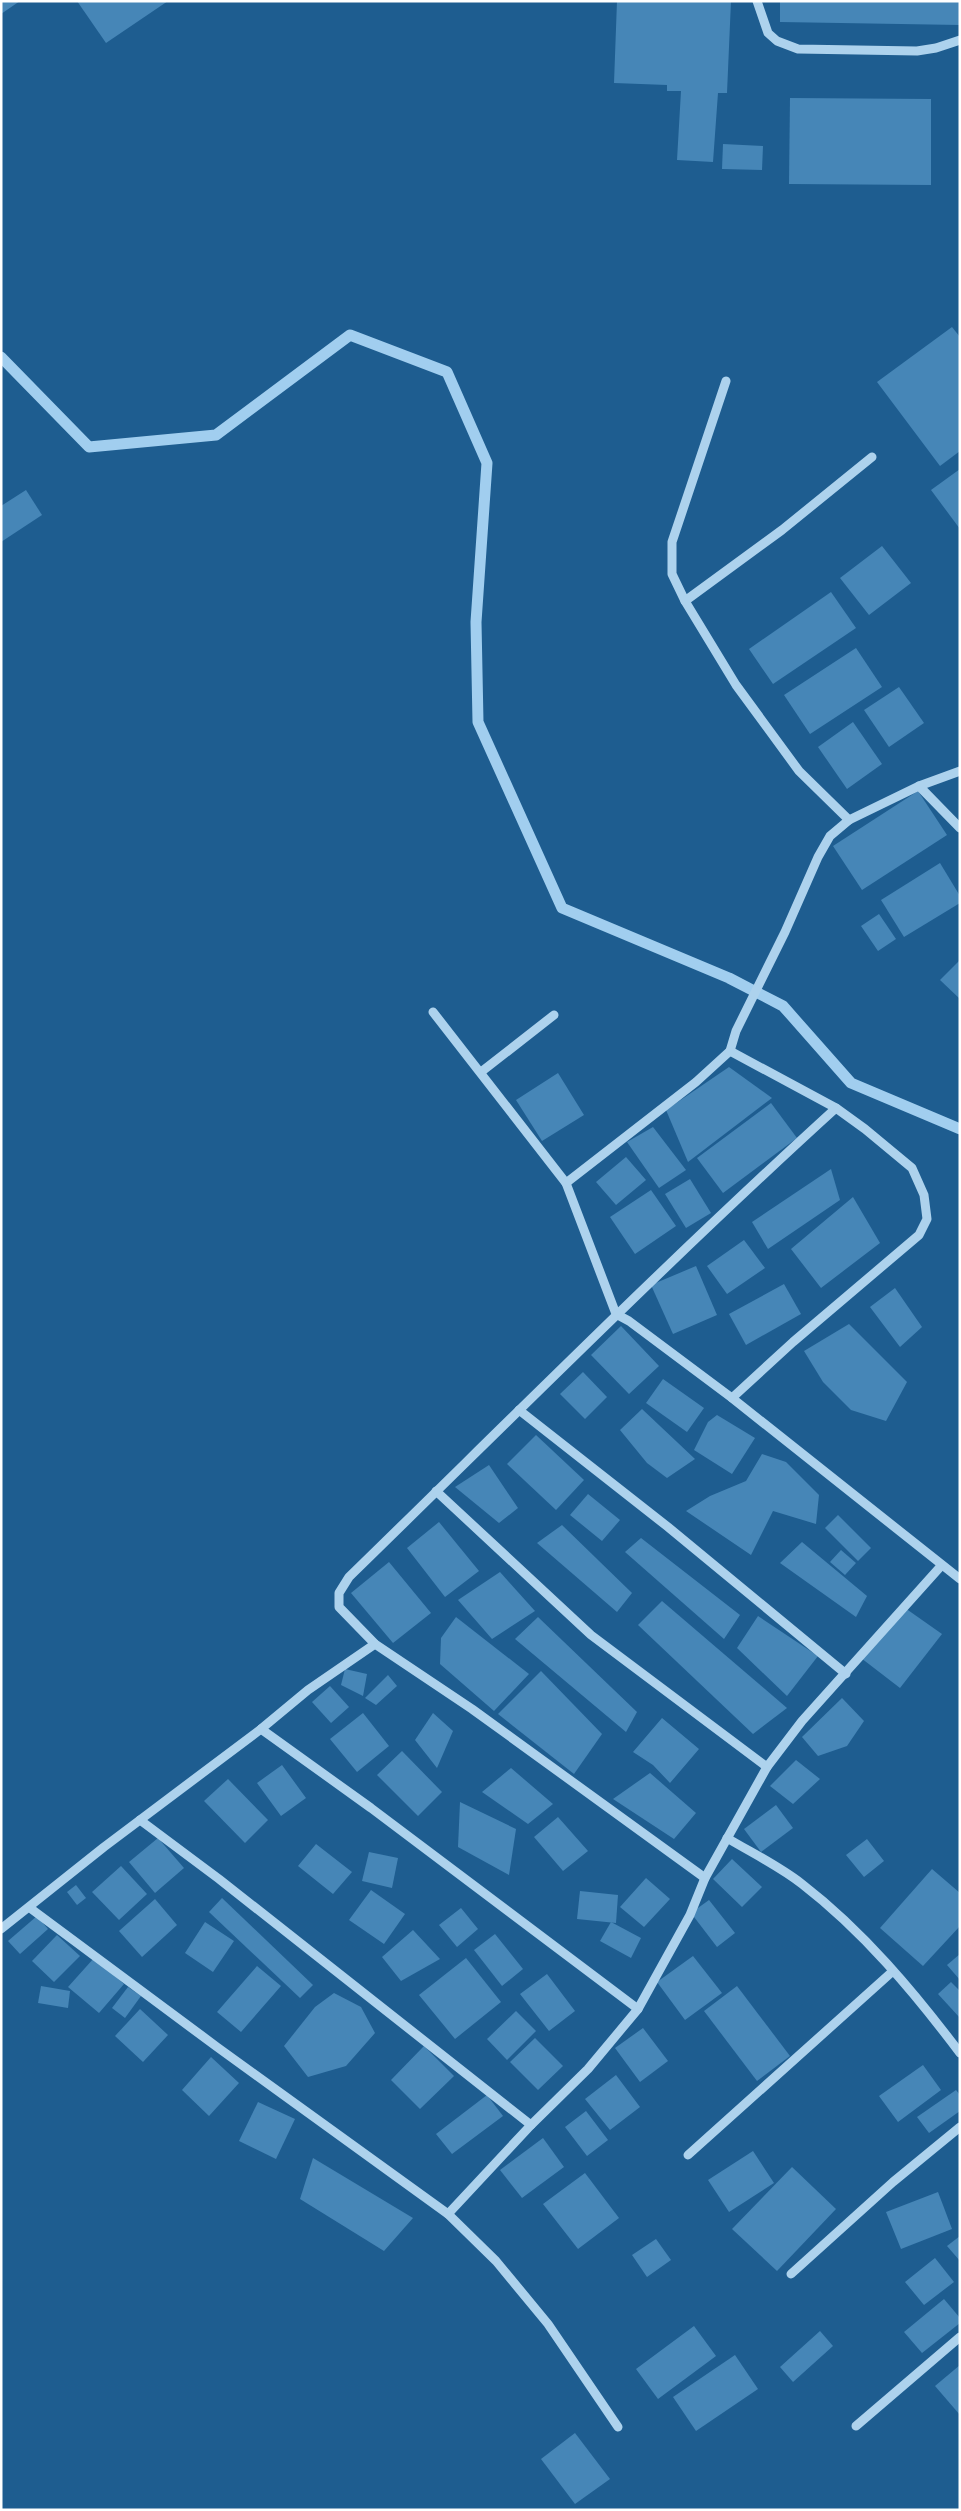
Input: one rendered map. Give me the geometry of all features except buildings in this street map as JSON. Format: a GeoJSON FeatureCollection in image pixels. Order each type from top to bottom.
{"type":"FeatureCollection","features":[{"type":"Feature","properties":{"kind":"street"},"geometry":{"type":"LineString","coordinates":[[757,1],[768,33],[777,41],[798,49],[917,51],[936,48],[960,40]]}},
{"type":"Feature","properties":{"kind":"street"},"geometry":{"type":"LineString","coordinates":[[726,381],[672,542],[672,574],[685,601],[736,685],[798,771],[850,820]]}},
{"type":"Feature","properties":{"kind":"street"},"geometry":{"type":"LineString","coordinates":[[685,601],[782,530],[872,458]]}},
{"type":"Feature","properties":{"kind":"street"},"geometry":{"type":"LineString","coordinates":[[566,1183],[696,1082],[730,1051],[736,1031],[785,932],[818,857],[830,836],[850,820],[919,786],[960,771]]}},
{"type":"Feature","properties":{"kind":"street"},"geometry":{"type":"LineString","coordinates":[[919,786],[960,828]]}},
{"type":"Feature","properties":{"kind":"street"},"geometry":{"type":"LineString","coordinates":[[433,1012],[566,1183],[616,1314],[629,1321],[732,1398],[941,1566],[960,1579]]}},
{"type":"Feature","properties":{"kind":"street"},"geometry":{"type":"LineString","coordinates":[[481,1072],[554,1015]]}},
{"type":"Feature","properties":{"kind":"street"},"geometry":{"type":"LineString","coordinates":[[730,1051],[836,1108],[877,1138],[912,1168],[924,1195],[927,1219],[919,1235],[793,1342],[732,1398]]}},
{"type":"Feature","properties":{"kind":"street"},"geometry":{"type":"LineString","coordinates":[[705,1878],[472,1709],[375,1644],[340,1606],[339,1593],[349,1578],[616,1314],[723,1211],[836,1108]]}},
{"type":"Feature","properties":{"kind":"street"},"geometry":{"type":"LineString","coordinates":[[519,1410],[668,1527],[846,1674]]}},
{"type":"Feature","properties":{"kind":"street"},"geometry":{"type":"LineString","coordinates":[[436,1492],[592,1635],[767,1767]]}},
{"type":"Feature","properties":{"kind":"street"},"geometry":{"type":"LineString","coordinates":[[448,2214],[531,2125],[588,2069],[638,2009],[690,1914],[705,1878],[767,1767],[802,1722],[941,1566]]}},
{"type":"Feature","properties":{"kind":"street"},"geometry":{"type":"LineString","coordinates":[[1,1929],[308,1690],[375,1644]]}},
{"type":"Feature","properties":{"kind":"street"},"geometry":{"type":"LineString","coordinates":[[261,1728],[379,1814],[638,2009]]}},
{"type":"Feature","properties":{"kind":"street"},"geometry":{"type":"LineString","coordinates":[[140,1820],[219,1879],[531,2125]]}},
{"type":"Feature","properties":{"kind":"street"},"geometry":{"type":"LineString","coordinates":[[727,1838],[801,1883],[855,1930],[893,1971],[960,2053]]}},
{"type":"Feature","properties":{"kind":"street"},"geometry":{"type":"LineString","coordinates":[[30,1908],[217,2048],[448,2214],[496,2261],[548,2324],[618,2427]]}},
{"type":"Feature","properties":{"kind":"street"},"geometry":{"type":"LineString","coordinates":[[688,2155],[893,1971]]}},
{"type":"Feature","properties":{"kind":"street"},"geometry":{"type":"LineString","coordinates":[[791,2274],[893,2182],[960,2127]]}},
{"type":"Feature","properties":{"kind":"street"},"geometry":{"type":"LineString","coordinates":[[856,2426],[960,2337]]}},
{"type":"Feature","properties":{"kind":"waterway"},"geometry":{"type":"LineString","coordinates":[[1,357],[89,447],[216,435],[350,335],[447,372],[487,463],[476,622],[478,722],[562,908],[729,978],[783,1006],[851,1083],[960,1129]]}}]}
